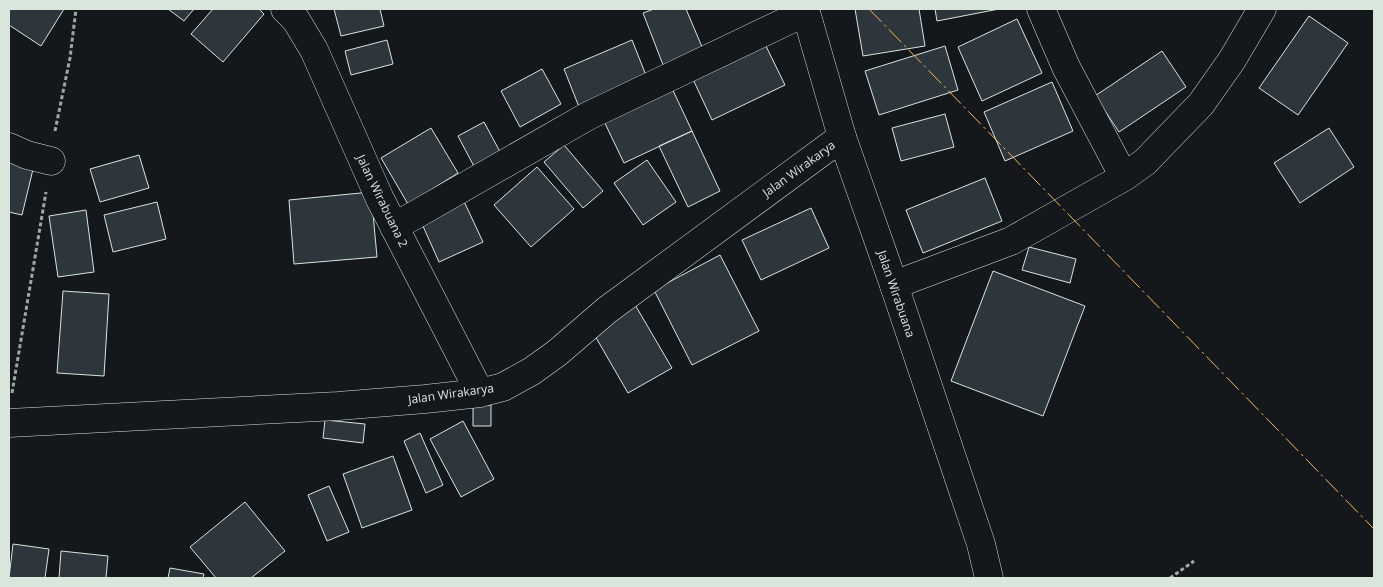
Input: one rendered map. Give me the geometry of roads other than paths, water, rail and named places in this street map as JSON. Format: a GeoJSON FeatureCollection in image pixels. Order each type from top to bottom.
{"type":"FeatureCollection","features":[{"type":"Feature","properties":{"kind":"street","name":"Jalan Wirabuana 2"},"geometry":{"type":"LineString","coordinates":[[285,9],[296,20],[314,50],[380,199],[480,393]]}},
{"type":"Feature","properties":{"kind":"street"},"geometry":{"type":"LineString","coordinates":[[1041,9],[1066,67],[1124,177]]}},
{"type":"Feature","properties":{"kind":"street"},"geometry":{"type":"LineString","coordinates":[[894,286],[1011,241],[1124,177],[1145,162],[1201,104],[1232,60],[1262,9]]}},
{"type":"Feature","properties":{"kind":"street"},"geometry":{"type":"LineString","coordinates":[[394,227],[588,116],[805,10]]}},
{"type":"Feature","properties":{"kind":"street","name":"Jalan Wirabuana"},"geometry":{"type":"LineString","coordinates":[[805,10],[842,137],[981,544],[989,578]]}},
{"type":"Feature","properties":{"kind":"street","name":"Jalan Wirakarya"},"geometry":{"type":"LineString","coordinates":[[9,423],[338,406],[480,393],[503,387],[532,371],[557,353],[607,310],[842,137]]}},
{"type":"Feature","properties":{"kind":"street"},"geometry":{"type":"LineString","coordinates":[[9,147],[28,155],[51,161]]}}]}
